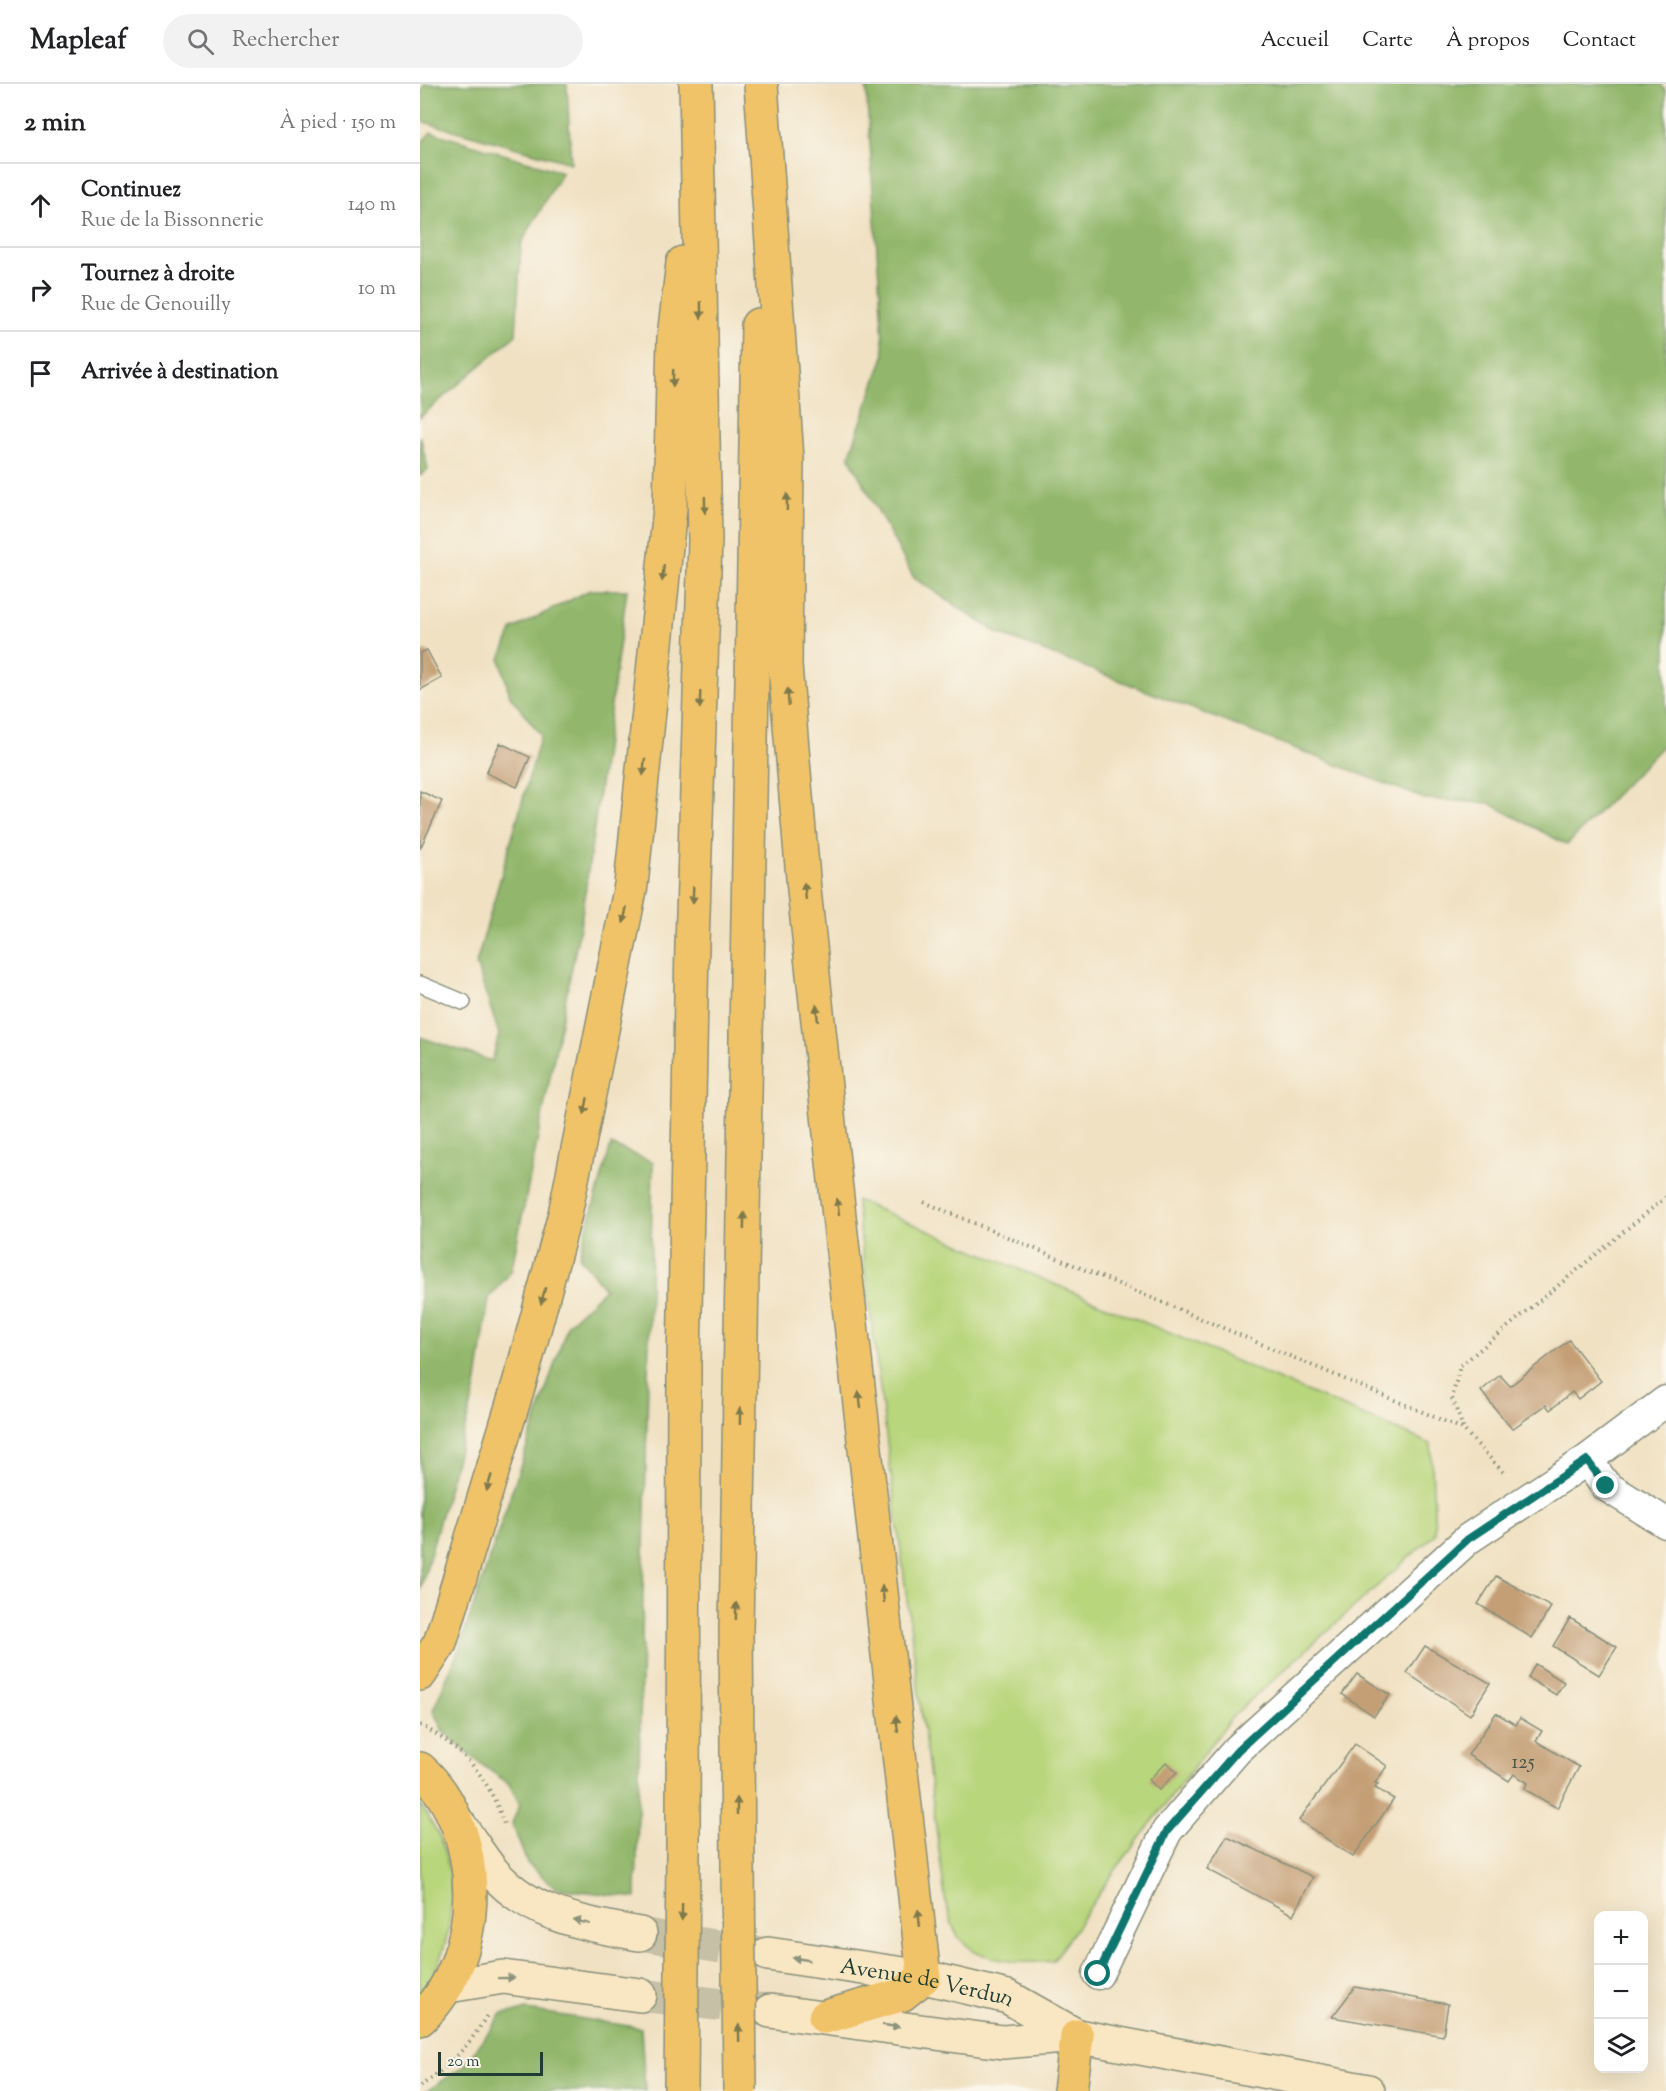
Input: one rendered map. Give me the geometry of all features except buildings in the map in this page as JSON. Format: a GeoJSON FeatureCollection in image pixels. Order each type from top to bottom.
{"type":"FeatureCollection","features":[{"type":"Feature","properties":{"kind":"main road"},"geometry":{"type":"LineString","coordinates":[[681,2090],[684,1364],[692,945],[705,540],[696,84]]}},
{"type":"Feature","properties":{"kind":"main road"},"geometry":{"type":"LineString","coordinates":[[740,2091],[736,1630],[758,358],[756,84]]}},
{"type":"Feature","properties":{"kind":"main road"},"geometry":{"type":"LineString","coordinates":[[761,84],[788,459],[785,666],[830,1136],[924,1977],[901,1995],[825,2017]]}},
{"type":"Feature","properties":{"kind":"main road"},"geometry":{"type":"LineString","coordinates":[[420,1674],[440,1643],[527,1356],[565,1214],[631,885],[670,508],[674,337],[697,132]]}},
{"type":"Feature","properties":{"kind":"main road"},"geometry":{"type":"LineString","coordinates":[[420,1769],[429,1777],[494,1873],[534,1905],[551,1914],[640,1934]]}},
{"type":"Feature","properties":{"kind":"main road"},"geometry":{"type":"LineString","coordinates":[[420,2019],[448,1986],[469,1926],[470,1872],[456,1820]]}},
{"type":"Feature","properties":{"kind":"main road","name":"Avenue de Verdun"},"geometry":{"type":"LineString","coordinates":[[768,1954],[924,1977],[1008,1997],[1077,2036]]}},
{"type":"Feature","properties":{"kind":"main road"},"geometry":{"type":"LineString","coordinates":[[448,1986],[503,1977],[640,1995]]}},
{"type":"Feature","properties":{"kind":"main road","name":"Avenue de Verdun"},"geometry":{"type":"LineString","coordinates":[[770,2011],[1003,2042],[1077,2036],[1368,2091]]}},
{"type":"Feature","properties":{"kind":"main road"},"geometry":{"type":"LineString","coordinates":[[1070,2091],[1077,2036]]}},
{"type":"Feature","properties":{"kind":"street"},"geometry":{"type":"LineString","coordinates":[[1098,1974],[1167,1831],[1230,1759],[1312,1679],[1468,1539],[1587,1460],[1666,1401]]}},
{"type":"Feature","properties":{"kind":"street"},"geometry":{"type":"LineString","coordinates":[[1587,1460],[1606,1486],[1666,1524]]}},
{"type":"Feature","properties":{"kind":"lane"},"geometry":{"type":"LineString","coordinates":[[420,984],[463,1002]]}},
{"type":"Feature","properties":{"kind":"path"},"geometry":{"type":"LineString","coordinates":[[1527,1499],[1463,1429],[1452,1398],[1460,1366],[1666,1197]]}},
{"type":"Feature","properties":{"kind":"path"},"geometry":{"type":"LineString","coordinates":[[924,1202],[1463,1429]]}},
{"type":"Feature","properties":{"kind":"path"},"geometry":{"type":"LineString","coordinates":[[420,2086],[452,2061],[476,2034],[489,2011]]}},
{"type":"Feature","properties":{"kind":"green space"},"geometry":{"type":"Polygon","coordinates":[[[424,84],[567,84],[571,163],[420,121],[420,98],[424,84]]]}},
{"type":"Feature","properties":{"kind":"green space"},"geometry":{"type":"Polygon","coordinates":[[[866,84],[1661,84],[1666,92],[1666,742],[1567,845],[1489,803],[1425,799],[997,633],[914,578],[849,457],[884,356],[866,84]]]}},
{"type":"Feature","properties":{"kind":"green space"},"geometry":{"type":"Polygon","coordinates":[[[431,132],[562,172],[521,244],[516,335],[420,417],[420,144],[431,132]]]}},
{"type":"Feature","properties":{"kind":"green space"},"geometry":{"type":"Polygon","coordinates":[[[420,436],[428,469],[420,476],[420,436]]]}},
{"type":"Feature","properties":{"kind":"green space"},"geometry":{"type":"Polygon","coordinates":[[[590,590],[627,590],[581,922],[511,1272],[489,1298],[476,1388],[420,1591],[420,1037],[492,1061],[499,1034],[476,964],[541,735],[510,696],[500,659],[513,629],[590,590]]]}},
{"type":"Feature","properties":{"kind":"green space"},"geometry":{"type":"Polygon","coordinates":[[[611,1145],[653,1162],[636,1898],[556,1888],[527,1863],[512,1823],[520,1805],[509,1784],[478,1762],[443,1731],[433,1710],[459,1649],[568,1324],[605,1289],[579,1256],[611,1145]]]}},
{"type":"Feature","properties":{"kind":"green space"},"geometry":{"type":"Polygon","coordinates":[[[856,1200],[1431,1444],[1435,1534],[1233,1716],[1116,1869],[1053,1961],[1016,1962],[980,1953],[960,1939],[946,1905],[856,1200]]]}},
{"type":"Feature","properties":{"kind":"green space"},"geometry":{"type":"Polygon","coordinates":[[[420,1803],[442,1844],[450,1882],[451,1902],[446,1942],[431,1978],[420,1995],[420,1803]]]}},
{"type":"Feature","properties":{"kind":"green space"},"geometry":{"type":"Polygon","coordinates":[[[527,2010],[641,2028],[645,2091],[427,2091],[464,2066],[502,2014],[527,2010]]]}},
{"type":"Feature","properties":{"kind":"tunnel"},"geometry":{"type":"LineString","coordinates":[[640,1934],[766,1954]]}},
{"type":"Feature","properties":{"kind":"tunnel"},"geometry":{"type":"LineString","coordinates":[[640,1995],[766,2010]]}},
{"type":"Feature","properties":{"kind":"route"},"geometry":{"type":"LineString","coordinates":[[1098,1974],[1167,1831],[1238,1750],[1312,1679],[1468,1539],[1587,1460],[1606,1486]]}}]}
